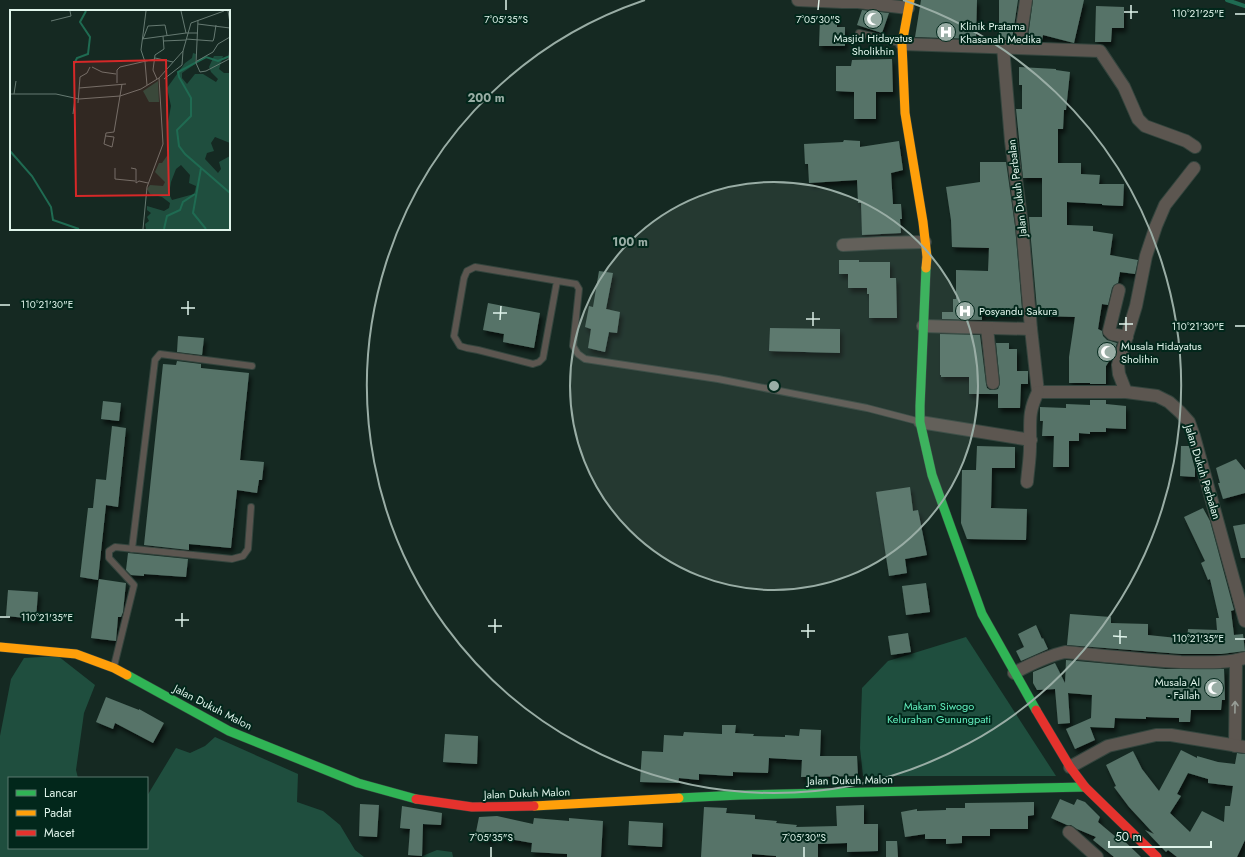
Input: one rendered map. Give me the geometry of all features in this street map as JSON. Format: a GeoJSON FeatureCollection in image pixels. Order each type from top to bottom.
{"type":"FeatureCollection","features":[{"type":"Feature","properties":{"kind":"street"},"geometry":{"type":"LineString","coordinates":[[798,0],[909,4],[902,44],[904,57],[905,113],[922,215],[927,257],[922,326],[920,422],[932,475],[982,614],[1048,732],[1070,767],[1085,787],[1157,857]]}},
{"type":"Feature","properties":{"kind":"street"},"geometry":{"type":"LineString","coordinates":[[1019,47],[1026,0]]}},
{"type":"Feature","properties":{"kind":"street"},"geometry":{"type":"LineString","coordinates":[[902,44],[1100,51],[1124,87],[1138,119],[1145,126],[1186,141],[1195,147]]}},
{"type":"Feature","properties":{"kind":"street","name":"Jalan Dukuh Perbalan"},"geometry":{"type":"LineString","coordinates":[[1003,47],[1011,141],[1022,225],[1038,392],[1126,392],[1157,396],[1169,402],[1180,412],[1189,422],[1194,436],[1245,622]]}},
{"type":"Feature","properties":{"kind":"street"},"geometry":{"type":"LineString","coordinates":[[1126,392],[1119,374],[1118,365],[1136,306],[1146,256],[1165,205],[1194,168]]}},
{"type":"Feature","properties":{"kind":"street"},"geometry":{"type":"LineString","coordinates":[[843,245],[882,242],[925,242]]}},
{"type":"Feature","properties":{"kind":"street"},"geometry":{"type":"LineString","coordinates":[[1119,290],[1109,331],[1112,334],[1127,337]]}},
{"type":"Feature","properties":{"kind":"street"},"geometry":{"type":"LineString","coordinates":[[922,326],[1031,329]]}},
{"type":"Feature","properties":{"kind":"street"},"geometry":{"type":"LineString","coordinates":[[987,328],[993,383]]}},
{"type":"Feature","properties":{"kind":"street"},"geometry":{"type":"LineString","coordinates":[[1027,482],[1031,440],[1030,419],[1033,403],[1038,392]]}},
{"type":"Feature","properties":{"kind":"street"},"geometry":{"type":"LineString","coordinates":[[920,422],[1031,440]]}},
{"type":"Feature","properties":{"kind":"street","name":"Jalan Dukuh Malon"},"geometry":{"type":"LineString","coordinates":[[0,647],[76,654],[114,668],[229,731],[358,782],[411,798],[472,807],[555,805],[740,795],[1085,787]]}},
{"type":"Feature","properties":{"kind":"street"},"geometry":{"type":"LineString","coordinates":[[1014,673],[1054,654],[1065,652],[1158,661],[1214,663],[1240,660],[1240,746],[1171,735],[1156,735],[1108,746],[1070,767]]}},
{"type":"Feature","properties":{"kind":"street"},"geometry":{"type":"LineString","coordinates":[[1069,832],[1097,857]]}},
{"type":"Feature","properties":{"kind":"lane"},"geometry":{"type":"LineString","coordinates":[[859,33],[902,44]]}},
{"type":"Feature","properties":{"kind":"lane"},"geometry":{"type":"LineString","coordinates":[[557,281],[543,358],[539,362],[533,364],[460,346],[454,336],[464,278],[467,271],[476,266],[576,284],[579,289],[573,346],[578,354],[585,359],[718,379],[867,408],[920,422]]}},
{"type":"Feature","properties":{"kind":"lane"},"geometry":{"type":"LineString","coordinates":[[132,549],[154,360],[160,354],[252,366]]}},
{"type":"Feature","properties":{"kind":"lane"},"geometry":{"type":"LineString","coordinates":[[114,668],[134,585],[109,558],[109,551],[115,548],[132,549],[232,559],[243,556],[248,549],[251,507]]}},
{"type":"Feature","properties":{"kind":"green space","name":"Makam Siwogo Kelurahan Gunungpati"},"geometry":{"type":"Polygon","coordinates":[[[966,637],[1056,776],[863,776],[860,748],[862,688],[888,661],[966,637]]]}},
{"type":"Feature","properties":{"kind":"green space"},"geometry":{"type":"Polygon","coordinates":[[[58,656],[95,685],[84,713],[76,770],[78,777],[8,777],[8,849],[148,849],[148,794],[176,748],[190,753],[205,746],[215,737],[298,774],[297,802],[323,811],[340,825],[355,850],[364,857],[0,857],[0,736],[11,679],[24,658],[58,656]]]}},
{"type":"Feature","properties":{"kind":"green space"},"geometry":{"type":"Polygon","coordinates":[[[437,850],[452,852],[453,857],[420,857],[437,850]]]}},
{"type":"Feature","properties":{"kind":"building"},"geometry":{"type":"Polygon","coordinates":[[[921,0],[977,0],[976,39],[915,37],[921,0]]]}},
{"type":"Feature","properties":{"kind":"building"},"geometry":{"type":"Polygon","coordinates":[[[999,0],[1018,0],[1012,40],[999,40],[999,0]]]}},
{"type":"Feature","properties":{"kind":"building"},"geometry":{"type":"Polygon","coordinates":[[[1033,0],[1084,0],[1074,43],[1043,35],[1042,40],[1028,37],[1033,0]]]}},
{"type":"Feature","properties":{"kind":"building"},"geometry":{"type":"Polygon","coordinates":[[[1096,6],[1124,7],[1124,28],[1112,28],[1111,42],[1095,42],[1096,6]]]}},
{"type":"Feature","properties":{"kind":"building","name":"Masjid Hidayatus Sholikhin"},"geometry":{"type":"Polygon","coordinates":[[[862,10],[889,13],[882,33],[857,25],[862,10]]]}},
{"type":"Feature","properties":{"kind":"building"},"geometry":{"type":"Polygon","coordinates":[[[820,19],[837,19],[837,27],[845,27],[845,46],[819,46],[820,19]]]}},
{"type":"Feature","properties":{"kind":"building"},"geometry":{"type":"Polygon","coordinates":[[[892,59],[893,92],[876,92],[876,119],[854,119],[854,92],[836,91],[836,66],[851,66],[852,60],[892,59]]]}},
{"type":"Feature","properties":{"kind":"building"},"geometry":{"type":"Polygon","coordinates":[[[1019,67],[1056,69],[1070,72],[1066,110],[1064,110],[1063,129],[1058,129],[1058,163],[1081,163],[1081,174],[1100,175],[1099,184],[1124,184],[1123,206],[1067,202],[1067,225],[1093,226],[1093,231],[1113,234],[1110,255],[1138,260],[1135,274],[1120,272],[1118,283],[1112,288],[1108,305],[1102,304],[1098,329],[1102,331],[1103,336],[1107,340],[1117,343],[1113,355],[1106,366],[1106,384],[1069,383],[1069,357],[1075,317],[1044,316],[1044,309],[1037,309],[1029,217],[1042,217],[1042,178],[1023,178],[1016,109],[1022,109],[1022,85],[1019,85],[1019,67]]]}},
{"type":"Feature","properties":{"kind":"building"},"geometry":{"type":"Polygon","coordinates":[[[844,140],[860,141],[860,147],[899,141],[903,170],[891,173],[893,204],[901,204],[901,233],[862,235],[861,203],[858,203],[857,180],[809,183],[808,164],[805,164],[804,144],[843,142],[844,140]]]}},
{"type":"Feature","properties":{"kind":"building"},"geometry":{"type":"Polygon","coordinates":[[[980,162],[1006,162],[1015,226],[1022,309],[1017,309],[1017,314],[982,314],[982,320],[942,319],[942,312],[953,312],[953,299],[956,299],[956,270],[988,271],[989,248],[952,247],[951,220],[946,187],[980,182],[980,162]]]}},
{"type":"Feature","properties":{"kind":"building"},"geometry":{"type":"Polygon","coordinates":[[[839,260],[859,260],[859,262],[890,262],[890,278],[896,278],[897,318],[869,318],[869,294],[867,294],[867,288],[848,288],[848,274],[839,274],[839,260]]]}},
{"type":"Feature","properties":{"kind":"building"},"geometry":{"type":"Polygon","coordinates":[[[599,271],[613,273],[606,309],[620,312],[617,333],[609,332],[605,352],[588,348],[591,329],[585,327],[589,306],[593,307],[599,271]]]}},
{"type":"Feature","properties":{"kind":"building"},"geometry":{"type":"Polygon","coordinates":[[[488,303],[540,313],[534,348],[503,342],[504,334],[483,330],[488,303]]]}},
{"type":"Feature","properties":{"kind":"building"},"geometry":{"type":"Polygon","coordinates":[[[770,328],[840,329],[840,353],[769,351],[770,328]]]}},
{"type":"Feature","properties":{"kind":"building"},"geometry":{"type":"Polygon","coordinates":[[[940,334],[980,335],[986,384],[987,388],[990,390],[998,389],[1000,383],[996,343],[1009,343],[1009,349],[1017,349],[1017,371],[1028,371],[1028,384],[1021,384],[1020,408],[998,408],[998,394],[969,394],[969,377],[941,377],[940,334]]]}},
{"type":"Feature","properties":{"kind":"building"},"geometry":{"type":"Polygon","coordinates":[[[178,336],[204,338],[202,355],[177,352],[178,336]]]}},
{"type":"Feature","properties":{"kind":"building"},"geometry":{"type":"Polygon","coordinates":[[[177,361],[201,364],[201,368],[249,373],[240,460],[264,462],[262,480],[259,480],[257,493],[237,490],[231,548],[189,544],[189,550],[144,545],[163,364],[176,365],[177,361]]]}},
{"type":"Feature","properties":{"kind":"building"},"geometry":{"type":"Polygon","coordinates":[[[1090,400],[1106,400],[1106,404],[1126,406],[1126,429],[1106,428],[1106,432],[1090,432],[1090,434],[1079,433],[1079,441],[1069,441],[1069,467],[1053,467],[1054,436],[1042,436],[1043,421],[1040,421],[1040,407],[1066,408],[1066,404],[1090,405],[1090,400]]]}},
{"type":"Feature","properties":{"kind":"building"},"geometry":{"type":"Polygon","coordinates":[[[103,401],[121,403],[119,421],[101,419],[103,401]]]}},
{"type":"Feature","properties":{"kind":"building"},"geometry":{"type":"Polygon","coordinates":[[[112,426],[126,428],[118,507],[106,505],[98,580],[80,577],[88,508],[93,508],[96,479],[106,480],[112,426]]]}},
{"type":"Feature","properties":{"kind":"building"},"geometry":{"type":"Polygon","coordinates":[[[977,446],[1015,447],[1015,468],[992,468],[991,508],[1027,509],[1026,540],[967,539],[961,523],[962,470],[976,470],[977,446]]]}},
{"type":"Feature","properties":{"kind":"building"},"geometry":{"type":"Polygon","coordinates":[[[1181,446],[1189,446],[1195,469],[1195,477],[1180,476],[1181,446]]]}},
{"type":"Feature","properties":{"kind":"building"},"geometry":{"type":"Polygon","coordinates":[[[1236,459],[1245,470],[1245,493],[1223,499],[1218,483],[1220,483],[1216,468],[1236,459]]]}},
{"type":"Feature","properties":{"kind":"building"},"geometry":{"type":"Polygon","coordinates":[[[910,487],[913,511],[918,510],[927,555],[905,559],[907,573],[889,576],[876,492],[910,487]]]}},
{"type":"Feature","properties":{"kind":"building"},"geometry":{"type":"Polygon","coordinates":[[[1203,508],[1210,521],[1234,610],[1231,611],[1234,635],[1243,634],[1245,651],[1221,654],[1181,654],[1067,645],[1070,614],[1111,617],[1111,623],[1148,624],[1148,635],[1187,639],[1188,629],[1217,630],[1216,618],[1219,618],[1210,579],[1208,580],[1201,563],[1205,561],[1184,517],[1203,508]]]}},
{"type":"Feature","properties":{"kind":"building"},"geometry":{"type":"Polygon","coordinates":[[[1245,524],[1245,558],[1241,558],[1233,526],[1245,524]]]}},
{"type":"Feature","properties":{"kind":"building"},"geometry":{"type":"Polygon","coordinates":[[[128,553],[188,559],[186,577],[144,574],[144,576],[131,575],[126,570],[128,553]]]}},
{"type":"Feature","properties":{"kind":"building"},"geometry":{"type":"Polygon","coordinates":[[[99,579],[126,583],[123,612],[121,617],[118,617],[116,641],[91,638],[99,579]]]}},
{"type":"Feature","properties":{"kind":"building"},"geometry":{"type":"Polygon","coordinates":[[[926,583],[930,612],[906,615],[902,586],[926,583]]]}},
{"type":"Feature","properties":{"kind":"building"},"geometry":{"type":"Polygon","coordinates":[[[8,590],[38,592],[36,619],[6,616],[8,590]]]}},
{"type":"Feature","properties":{"kind":"building"},"geometry":{"type":"Polygon","coordinates":[[[1036,625],[1048,649],[1021,661],[1016,651],[1024,647],[1018,634],[1036,625]]]}},
{"type":"Feature","properties":{"kind":"building"},"geometry":{"type":"Polygon","coordinates":[[[908,633],[911,652],[891,655],[888,636],[908,633]]]}},
{"type":"Feature","properties":{"kind":"building"},"geometry":{"type":"Polygon","coordinates":[[[1066,660],[1166,669],[1224,669],[1225,700],[1222,700],[1221,710],[1191,710],[1190,722],[1179,722],[1179,718],[1115,718],[1114,728],[1090,727],[1095,740],[1075,749],[1066,729],[1091,718],[1092,695],[1068,693],[1070,723],[1058,724],[1055,689],[1037,690],[1033,683],[1033,672],[1055,663],[1065,683],[1066,660]]]}},
{"type":"Feature","properties":{"kind":"building"},"geometry":{"type":"Polygon","coordinates":[[[106,697],[139,709],[164,723],[153,743],[115,723],[113,729],[96,722],[106,697]]]}},
{"type":"Feature","properties":{"kind":"building"},"geometry":{"type":"Polygon","coordinates":[[[722,725],[736,725],[735,733],[754,734],[753,736],[799,736],[800,729],[821,730],[820,756],[857,756],[858,776],[801,777],[802,760],[769,758],[768,773],[733,772],[733,776],[699,774],[699,780],[679,778],[678,783],[640,782],[642,751],[663,752],[664,735],[683,736],[684,732],[722,734],[722,725]]]}},
{"type":"Feature","properties":{"kind":"building"},"geometry":{"type":"Polygon","coordinates":[[[445,734],[478,736],[477,764],[443,762],[445,734]]]}},
{"type":"Feature","properties":{"kind":"building"},"geometry":{"type":"Polygon","coordinates":[[[1181,750],[1197,758],[1197,756],[1218,762],[1235,764],[1237,753],[1245,754],[1245,840],[1237,857],[1177,857],[1168,850],[1166,852],[1145,830],[1154,834],[1129,807],[1114,787],[1116,786],[1106,765],[1133,751],[1142,769],[1159,791],[1181,750]],[[1188,773],[1177,794],[1181,796],[1170,813],[1190,832],[1202,811],[1224,822],[1225,806],[1230,806],[1233,786],[1208,783],[1208,779],[1188,773]]]}},
{"type":"Feature","properties":{"kind":"building"},"geometry":{"type":"Polygon","coordinates":[[[1060,799],[1074,805],[1077,799],[1085,802],[1100,817],[1098,822],[1116,837],[1118,835],[1141,857],[1114,857],[1093,840],[1096,837],[1071,825],[1067,825],[1051,818],[1060,799]]]}},
{"type":"Feature","properties":{"kind":"building"},"geometry":{"type":"Polygon","coordinates":[[[1034,802],[1034,815],[1028,816],[1028,829],[990,829],[990,836],[962,836],[962,843],[946,844],[946,839],[925,839],[925,834],[905,837],[901,812],[917,809],[917,811],[965,808],[965,803],[1034,802]]]}},
{"type":"Feature","properties":{"kind":"building"},"geometry":{"type":"Polygon","coordinates":[[[360,804],[379,805],[377,837],[359,836],[360,804]]]}},
{"type":"Feature","properties":{"kind":"building"},"geometry":{"type":"Polygon","coordinates":[[[864,805],[864,824],[878,824],[878,851],[847,852],[847,843],[818,844],[818,857],[776,857],[752,854],[752,857],[701,857],[704,807],[727,808],[726,813],[755,815],[755,819],[777,821],[776,823],[797,825],[796,827],[837,826],[836,806],[864,805]]]}},
{"type":"Feature","properties":{"kind":"building"},"geometry":{"type":"Polygon","coordinates":[[[402,806],[442,813],[441,825],[423,824],[422,856],[408,855],[410,829],[400,828],[402,806]]]}},
{"type":"Feature","properties":{"kind":"building"},"geometry":{"type":"Polygon","coordinates":[[[497,816],[533,824],[534,818],[569,821],[569,818],[603,821],[601,857],[567,857],[567,854],[531,852],[532,843],[493,836],[492,840],[475,837],[479,817],[497,816]]]}},
{"type":"Feature","properties":{"kind":"building"},"geometry":{"type":"Polygon","coordinates":[[[629,821],[663,823],[662,847],[628,845],[629,821]]]}},
{"type":"Feature","properties":{"kind":"building"},"geometry":{"type":"Polygon","coordinates":[[[886,841],[897,841],[898,857],[886,857],[886,841]]]}},
{"type":"Feature","properties":{"kind":"waterway"},"geometry":{"type":"LineString","coordinates":[[1227,0],[1245,6]]}},
{"type":"Feature","properties":{"kind":"traffic: fast"},"geometry":{"type":"LineString","coordinates":[[926,268],[920,422],[932,475],[982,614],[1036,710]]}},
{"type":"Feature","properties":{"kind":"traffic: fast"},"geometry":{"type":"LineString","coordinates":[[127,675],[229,731],[358,783],[416,799]]}},
{"type":"Feature","properties":{"kind":"traffic: fast"},"geometry":{"type":"LineString","coordinates":[[679,798],[740,795],[1085,787]]}},
{"type":"Feature","properties":{"kind":"traffic: slow"},"geometry":{"type":"LineString","coordinates":[[910,0],[902,44],[905,113],[923,222],[927,257],[926,268]]}},
{"type":"Feature","properties":{"kind":"traffic: slow"},"geometry":{"type":"LineString","coordinates":[[0,647],[76,654],[114,668],[127,675]]}},
{"type":"Feature","properties":{"kind":"traffic: slow"},"geometry":{"type":"LineString","coordinates":[[534,806],[679,798]]}},
{"type":"Feature","properties":{"kind":"traffic: jam"},"geometry":{"type":"LineString","coordinates":[[1036,710],[1070,767],[1085,787],[1157,857]]}},
{"type":"Feature","properties":{"kind":"traffic: jam"},"geometry":{"type":"LineString","coordinates":[[416,799],[472,807],[534,806]]}},
{"type":"Feature","properties":{"kind":"place","name":"Masjid Hidayatus Sholikhin"},"geometry":{"type":"Point","coordinates":[873,19]}},
{"type":"Feature","properties":{"kind":"place","name":"Klinik Pratama Khasanah Medika"},"geometry":{"type":"Point","coordinates":[946,32]}},
{"type":"Feature","properties":{"kind":"place","name":"Posyandu Sakura"},"geometry":{"type":"Point","coordinates":[965,311]}},
{"type":"Feature","properties":{"kind":"place","name":"Musala Hidayatus Sholihin"},"geometry":{"type":"Point","coordinates":[1107,352]}},
{"type":"Feature","properties":{"kind":"place","name":"Musala Al - Fallah"},"geometry":{"type":"Point","coordinates":[1214,688]}}]}
